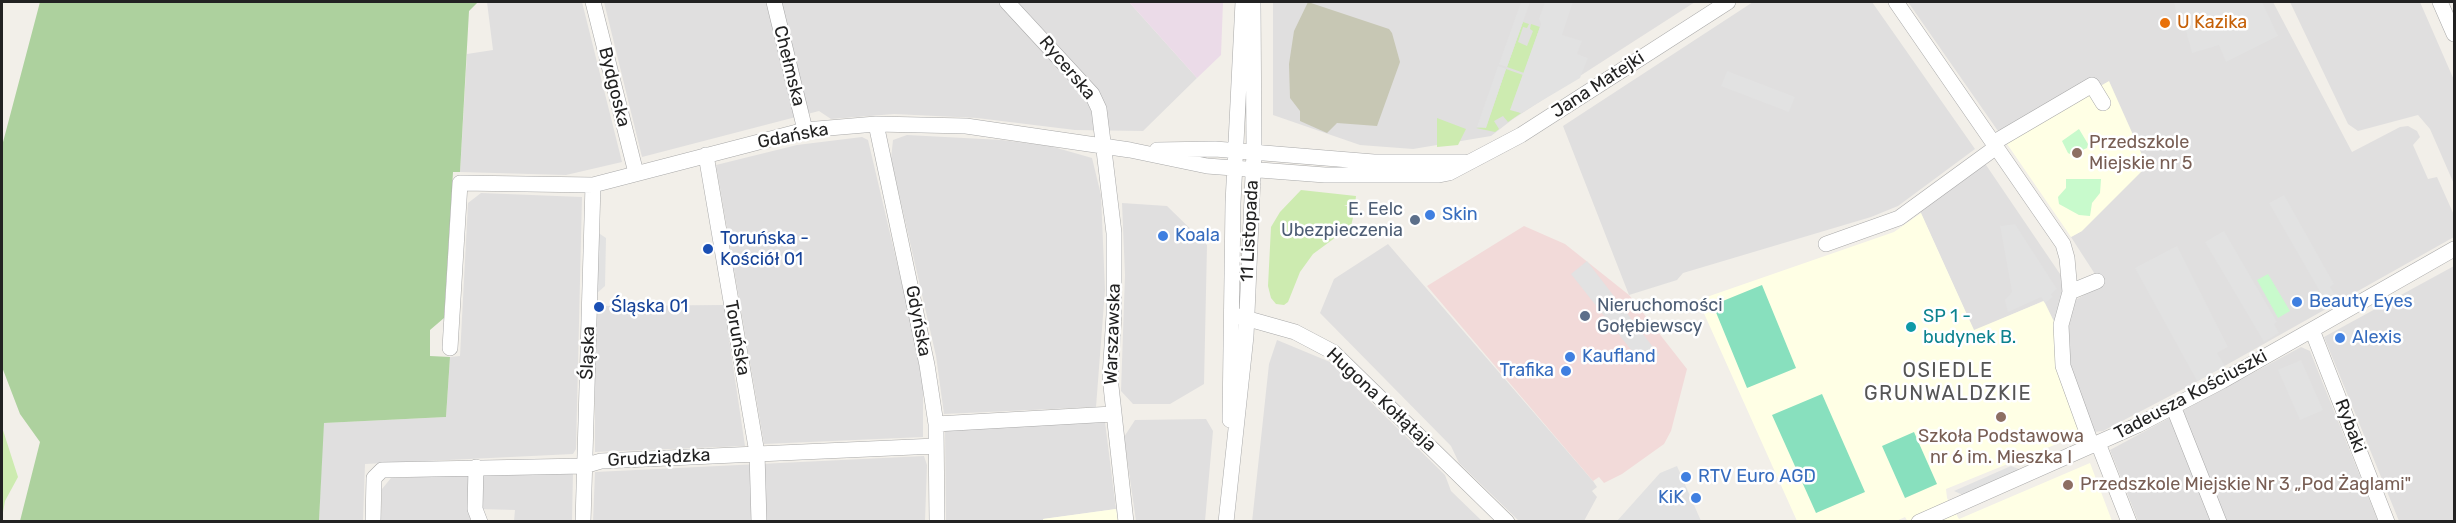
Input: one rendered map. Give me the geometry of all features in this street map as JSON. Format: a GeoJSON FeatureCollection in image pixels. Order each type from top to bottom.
{"type":"FeatureCollection","features":[{"type":"Feature","properties":{"kind":"street","name":"Bydgoska"},"geometry":{"type":"LineString","coordinates":[[593,2],[636,173]]}},
{"type":"Feature","properties":{"kind":"street","name":"Chełmska"},"geometry":{"type":"LineString","coordinates":[[774,2],[805,130]]}},
{"type":"Feature","properties":{"kind":"street","name":"Rycerska"},"geometry":{"type":"LineString","coordinates":[[1007,2],[1092,94],[1099,109],[1104,146]]}},
{"type":"Feature","properties":{"kind":"street","name":"11 Listopada"},"geometry":{"type":"LineString","coordinates":[[1226,522],[1231,459],[1242,393],[1233,203],[1243,2]]}},
{"type":"Feature","properties":{"kind":"street","name":"11 Listopada"},"geometry":{"type":"LineString","coordinates":[[1240,316],[1252,204],[1253,2]]}},
{"type":"Feature","properties":{"kind":"street","name":"Jana Matejki"},"geometry":{"type":"LineString","coordinates":[[1253,170],[1428,176],[1449,173],[1465,162],[1521,135],[1728,2]]}},
{"type":"Feature","properties":{"kind":"street"},"geometry":{"type":"LineString","coordinates":[[1896,2],[2063,244],[2067,258],[2067,301],[2061,325],[2063,366],[2128,522]]}},
{"type":"Feature","properties":{"kind":"street"},"geometry":{"type":"LineString","coordinates":[[2440,2],[2454,31]]}},
{"type":"Feature","properties":{"kind":"street"},"geometry":{"type":"LineString","coordinates":[[1826,244],[1899,218],[1994,146],[2092,85],[2103,103]]}},
{"type":"Feature","properties":{"kind":"street"},"geometry":{"type":"LineString","coordinates":[[1208,149],[1228,136],[1237,121]]}},
{"type":"Feature","properties":{"kind":"street"},"geometry":{"type":"LineString","coordinates":[[1254,122],[1260,136],[1282,154]]}},
{"type":"Feature","properties":{"kind":"street","name":"Gdańska"},"geometry":{"type":"LineString","coordinates":[[450,348],[460,183],[593,185],[805,130],[876,124],[966,126],[1130,150],[1207,166],[1253,170]]}},
{"type":"Feature","properties":{"kind":"street","name":"Gdyńska"},"geometry":{"type":"LineString","coordinates":[[876,124],[925,353],[936,424],[937,522]]}},
{"type":"Feature","properties":{"kind":"street","name":"Warszawska"},"geometry":{"type":"LineString","coordinates":[[1104,146],[1114,232],[1114,305],[1110,377],[1126,522]]}},
{"type":"Feature","properties":{"kind":"street","name":"Gdańska"},"geometry":{"type":"LineString","coordinates":[[1130,150],[1236,151]]}},
{"type":"Feature","properties":{"kind":"street","name":"Jana Matejki"},"geometry":{"type":"LineString","coordinates":[[1236,151],[1374,162],[1465,162]]}},
{"type":"Feature","properties":{"kind":"street","name":"Toruńska"},"geometry":{"type":"LineString","coordinates":[[706,155],[757,453],[759,522]]}},
{"type":"Feature","properties":{"kind":"street"},"geometry":{"type":"LineString","coordinates":[[1207,166],[1226,183],[1233,203]]}},
{"type":"Feature","properties":{"kind":"street"},"geometry":{"type":"LineString","coordinates":[[1252,204],[1266,180],[1281,172]]}},
{"type":"Feature","properties":{"kind":"street","name":"Śląska"},"geometry":{"type":"LineString","coordinates":[[583,522],[593,185]]}},
{"type":"Feature","properties":{"kind":"street","name":"Tadeusza Kościuszki"},"geometry":{"type":"LineString","coordinates":[[1919,522],[2095,445],[2173,406],[2454,249]]}},
{"type":"Feature","properties":{"kind":"street"},"geometry":{"type":"LineString","coordinates":[[2067,301],[2097,281]]}},
{"type":"Feature","properties":{"kind":"street","name":"Hugona Kołłątaja"},"geometry":{"type":"LineString","coordinates":[[1240,316],[1295,332],[1333,352],[1507,522]]}},
{"type":"Feature","properties":{"kind":"street","name":"Rybaki"},"geometry":{"type":"LineString","coordinates":[[2312,330],[2387,522]]}},
{"type":"Feature","properties":{"kind":"street"},"geometry":{"type":"LineString","coordinates":[[2173,406],[2219,522]]}},
{"type":"Feature","properties":{"kind":"street"},"geometry":{"type":"LineString","coordinates":[[936,424],[1113,414]]}},
{"type":"Feature","properties":{"kind":"street","name":"Grudziądzka"},"geometry":{"type":"LineString","coordinates":[[373,522],[374,478],[382,470],[584,466],[601,461],[936,446]]}},
{"type":"Feature","properties":{"kind":"street"},"geometry":{"type":"LineString","coordinates":[[476,467],[475,509],[480,522]]}},
{"type":"Feature","properties":{"kind":"shaded area"},"geometry":{"type":"Polygon","coordinates":[[[487,2],[582,2],[622,162],[566,175],[460,172],[467,54],[493,50],[487,2]]]}},
{"type":"Feature","properties":{"kind":"shaded area"},"geometry":{"type":"Polygon","coordinates":[[[604,2],[1129,2],[1197,78],[1143,131],[1075,130],[977,118],[894,114],[831,119],[819,111],[642,157],[604,2]]]}},
{"type":"Feature","properties":{"kind":"shaded area"},"geometry":{"type":"Polygon","coordinates":[[[1129,2],[1223,2],[1221,55],[1197,78],[1129,2]]]}},
{"type":"Feature","properties":{"kind":"shaded area"},"geometry":{"type":"Polygon","coordinates":[[[1273,2],[1695,2],[1513,119],[1491,136],[1413,149],[1360,145],[1273,115],[1273,2]]]}},
{"type":"Feature","properties":{"kind":"shaded area"},"geometry":{"type":"Polygon","coordinates":[[[1308,2],[1389,29],[1392,33],[1400,62],[1377,126],[1337,123],[1327,133],[1300,121],[1300,111],[1290,98],[1289,64],[1294,31],[1308,2]]]}},
{"type":"Feature","properties":{"kind":"shaded area"},"geometry":{"type":"Polygon","coordinates":[[[1521,2],[1530,2],[1507,67],[1499,64],[1521,2]]]}},
{"type":"Feature","properties":{"kind":"shaded area"},"geometry":{"type":"Polygon","coordinates":[[[1545,2],[1573,2],[1562,35],[1582,41],[1577,54],[1588,58],[1580,78],[1521,113],[1510,110],[1541,24],[1539,19],[1545,2]]]}},
{"type":"Feature","properties":{"kind":"shaded area"},"geometry":{"type":"Polygon","coordinates":[[[1753,2],[1872,2],[1975,149],[1898,206],[1871,217],[1683,273],[1677,280],[1629,295],[1563,126],[1753,2]]]}},
{"type":"Feature","properties":{"kind":"shaded area"},"geometry":{"type":"Polygon","coordinates":[[[1908,2],[2273,2],[2352,152],[2400,127],[2408,126],[2417,131],[2420,137],[2413,145],[2428,179],[2437,177],[2454,215],[2454,237],[2189,386],[2103,431],[2084,433],[2043,301],[1974,331],[1919,209],[1984,162],[2077,299],[2102,285],[2071,237],[2082,231],[2005,141],[1908,2]]]}},
{"type":"Feature","properties":{"kind":"shaded area"},"geometry":{"type":"Polygon","coordinates":[[[2174,2],[2262,2],[2278,36],[2226,62],[2219,45],[2192,53],[2182,16],[2177,17],[2174,2]]]}},
{"type":"Feature","properties":{"kind":"shaded area"},"geometry":{"type":"Polygon","coordinates":[[[2290,2],[2420,2],[2454,80],[2454,184],[2430,129],[2418,115],[2358,131],[2348,124],[2290,2]]]}},
{"type":"Feature","properties":{"kind":"shaded area"},"geometry":{"type":"Polygon","coordinates":[[[1498,66],[1506,69],[1486,128],[1477,127],[1498,66]]]}},
{"type":"Feature","properties":{"kind":"shaded area"},"geometry":{"type":"Polygon","coordinates":[[[1727,71],[1795,97],[1789,112],[1721,86],[1727,71]]]}},
{"type":"Feature","properties":{"kind":"shaded area","name":"Przedszkole Miejskie nr 5"},"geometry":{"type":"Polygon","coordinates":[[[2109,81],[2147,166],[2082,231],[2071,237],[2005,141],[2109,81]]]}},
{"type":"Feature","properties":{"kind":"shaded area"},"geometry":{"type":"Polygon","coordinates":[[[907,135],[1002,140],[1050,146],[1092,158],[1101,195],[1105,290],[1096,407],[944,414],[936,356],[891,159],[893,140],[907,135]]]}},
{"type":"Feature","properties":{"kind":"shaded area"},"geometry":{"type":"Polygon","coordinates":[[[862,137],[868,140],[923,373],[923,437],[764,444],[716,165],[797,145],[862,137]]]}},
{"type":"Feature","properties":{"kind":"shaded area"},"geometry":{"type":"Polygon","coordinates":[[[481,193],[582,197],[576,449],[573,454],[365,464],[363,521],[319,522],[323,423],[446,417],[450,357],[460,356],[468,203],[481,193]]]}},
{"type":"Feature","properties":{"kind":"shaded area"},"geometry":{"type":"Polygon","coordinates":[[[2284,195],[2334,284],[2330,287],[2336,296],[2326,302],[2269,203],[2284,195]]]}},
{"type":"Feature","properties":{"kind":"shaded area"},"geometry":{"type":"Polygon","coordinates":[[[1122,203],[1167,206],[1207,245],[1204,384],[1170,404],[1133,404],[1121,391],[1125,275],[1122,203]]]}},
{"type":"Feature","properties":{"kind":"shaded area"},"geometry":{"type":"Polygon","coordinates":[[[1921,213],[1974,330],[2044,301],[2063,340],[2084,433],[1946,489],[1947,498],[1959,519],[2090,463],[2112,521],[1908,522],[1905,517],[1894,522],[1797,521],[1698,300],[1894,232],[1921,213]]]}},
{"type":"Feature","properties":{"kind":"shaded area"},"geometry":{"type":"Polygon","coordinates":[[[2015,224],[2057,289],[2051,294],[2053,297],[2045,303],[2041,297],[2008,312],[2005,300],[2012,292],[2000,226],[2015,224]]]}},
{"type":"Feature","properties":{"kind":"shaded area","name":"Kaufland"},"geometry":{"type":"Polygon","coordinates":[[[1524,226],[1565,244],[1629,295],[1687,369],[1671,431],[1664,444],[1622,474],[1604,483],[1599,477],[1593,481],[1427,286],[1524,226]]]}},
{"type":"Feature","properties":{"kind":"shaded area"},"geometry":{"type":"Polygon","coordinates":[[[2224,231],[2277,322],[2274,324],[2279,333],[2264,342],[2205,242],[2224,231]]]}},
{"type":"Feature","properties":{"kind":"shaded area"},"geometry":{"type":"Polygon","coordinates":[[[597,232],[606,238],[605,286],[596,294],[597,232]]]}},
{"type":"Feature","properties":{"kind":"shaded area"},"geometry":{"type":"Polygon","coordinates":[[[1388,244],[1593,481],[1597,487],[1592,491],[1597,497],[1584,521],[1519,521],[1459,463],[1451,446],[1320,313],[1334,279],[1388,244]]]}},
{"type":"Feature","properties":{"kind":"shaded area"},"geometry":{"type":"Polygon","coordinates":[[[2177,246],[2228,347],[2217,353],[2225,366],[2197,381],[2135,268],[2177,246]]]}},
{"type":"Feature","properties":{"kind":"shaded area"},"geometry":{"type":"Polygon","coordinates":[[[1587,261],[1659,355],[1643,365],[1571,274],[1587,261]]]}},
{"type":"Feature","properties":{"kind":"shaded area"},"geometry":{"type":"Polygon","coordinates":[[[2454,266],[2454,521],[2399,521],[2324,337],[2454,266]]]}},
{"type":"Feature","properties":{"kind":"shaded area"},"geometry":{"type":"Polygon","coordinates":[[[724,305],[745,446],[595,452],[595,306],[724,305]]]}},
{"type":"Feature","properties":{"kind":"shaded area"},"geometry":{"type":"Polygon","coordinates":[[[1277,340],[1330,362],[1445,475],[1451,491],[1482,521],[1252,522],[1269,364],[1277,340]]]}},
{"type":"Feature","properties":{"kind":"shaded area"},"geometry":{"type":"Polygon","coordinates":[[[2301,347],[2310,351],[2378,521],[2138,521],[2110,450],[2301,347]]]}},
{"type":"Feature","properties":{"kind":"shaded area"},"geometry":{"type":"Polygon","coordinates":[[[2301,360],[2323,410],[2300,420],[2278,370],[2301,360]]]}},
{"type":"Feature","properties":{"kind":"shaded area"},"geometry":{"type":"Polygon","coordinates":[[[1206,419],[1213,431],[1205,521],[1136,521],[1124,437],[1135,420],[1206,419]]]}},
{"type":"Feature","properties":{"kind":"shaded area"},"geometry":{"type":"Polygon","coordinates":[[[1105,422],[1116,509],[1043,519],[1043,521],[946,521],[945,430],[1105,422]]]}},
{"type":"Feature","properties":{"kind":"shaded area"},"geometry":{"type":"Polygon","coordinates":[[[924,456],[927,465],[925,521],[593,522],[595,472],[924,456]]]}},
{"type":"Feature","properties":{"kind":"shaded area"},"geometry":{"type":"Polygon","coordinates":[[[1677,466],[1701,521],[1617,521],[1660,473],[1677,466]]]}},
{"type":"Feature","properties":{"kind":"shaded area"},"geometry":{"type":"Polygon","coordinates":[[[2011,466],[2024,471],[1965,496],[1954,491],[2011,466]]]}},
{"type":"Feature","properties":{"kind":"shaded area"},"geometry":{"type":"Polygon","coordinates":[[[573,472],[572,521],[514,521],[515,510],[478,509],[479,475],[573,472]]]}},
{"type":"Feature","properties":{"kind":"shaded area"},"geometry":{"type":"Polygon","coordinates":[[[472,475],[470,521],[381,522],[382,489],[391,478],[472,475]]]}},
{"type":"Feature","properties":{"kind":"shaded area"},"geometry":{"type":"Polygon","coordinates":[[[1116,509],[1118,521],[1043,521],[1043,519],[1116,509]]]}},
{"type":"Feature","properties":{"kind":"green space"},"geometry":{"type":"Polygon","coordinates":[[[40,2],[478,2],[469,11],[460,172],[453,172],[444,318],[430,330],[430,356],[450,357],[446,417],[324,423],[319,521],[20,521],[40,442],[20,414],[2,367],[2,146],[40,2]]]}},
{"type":"Feature","properties":{"kind":"green space"},"geometry":{"type":"Polygon","coordinates":[[[1523,22],[1529,24],[1527,28],[1523,27],[1518,42],[1527,46],[1533,31],[1530,29],[1531,24],[1540,27],[1524,73],[1507,67],[1523,22]]]}},
{"type":"Feature","properties":{"kind":"green space"},"geometry":{"type":"Polygon","coordinates":[[[1506,69],[1523,75],[1511,109],[1521,113],[1508,122],[1503,116],[1494,121],[1499,129],[1495,132],[1476,128],[1486,127],[1506,69]]]}},
{"type":"Feature","properties":{"kind":"green space"},"geometry":{"type":"Polygon","coordinates":[[[1437,118],[1466,129],[1458,145],[1437,147],[1437,118]]]}},
{"type":"Feature","properties":{"kind":"green space"},"geometry":{"type":"Polygon","coordinates":[[[2079,129],[2088,144],[2087,148],[2072,155],[2068,153],[2062,141],[2079,129]]]}},
{"type":"Feature","properties":{"kind":"green space"},"geometry":{"type":"Polygon","coordinates":[[[2066,179],[2101,179],[2100,193],[2092,203],[2090,216],[2079,215],[2059,204],[2058,197],[2066,188],[2066,179]]]}},
{"type":"Feature","properties":{"kind":"green space"},"geometry":{"type":"Polygon","coordinates":[[[1301,190],[1356,196],[1355,205],[1344,205],[1355,209],[1351,226],[1313,254],[1300,272],[1288,302],[1284,305],[1276,304],[1271,298],[1268,286],[1271,227],[1280,212],[1301,190]]]}},
{"type":"Feature","properties":{"kind":"green space"},"geometry":{"type":"Polygon","coordinates":[[[2268,274],[2290,311],[2278,318],[2257,280],[2268,274]]]}},
{"type":"Feature","properties":{"kind":"green space"},"geometry":{"type":"Polygon","coordinates":[[[1762,285],[1796,368],[1747,388],[1713,305],[1762,285]]]}},
{"type":"Feature","properties":{"kind":"green space"},"geometry":{"type":"Polygon","coordinates":[[[1822,394],[1865,492],[1816,513],[1772,415],[1822,394]]]}},
{"type":"Feature","properties":{"kind":"green space"},"geometry":{"type":"Polygon","coordinates":[[[2,427],[18,477],[5,501],[2,518],[2,427]]]}},
{"type":"Feature","properties":{"kind":"green space"},"geometry":{"type":"Polygon","coordinates":[[[1914,432],[1937,484],[1905,498],[1882,446],[1914,432]]]}},
{"type":"Feature","properties":{"kind":"place","name":"U Kazika"},"geometry":{"type":"Point","coordinates":[2165,23]}},
{"type":"Feature","properties":{"kind":"place","name":"Przedszkole Miejskie nr 5"},"geometry":{"type":"Point","coordinates":[2077,153]}},
{"type":"Feature","properties":{"kind":"place","name":"Skin"},"geometry":{"type":"Point","coordinates":[1430,215]}},
{"type":"Feature","properties":{"kind":"place","name":"E. Eelc Ubezpieczenia"},"geometry":{"type":"Point","coordinates":[1415,220]}},
{"type":"Feature","properties":{"kind":"place","name":"Koala"},"geometry":{"type":"Point","coordinates":[1163,236]}},
{"type":"Feature","properties":{"kind":"place","name":"Toruńska - Kościół 01"},"geometry":{"type":"Point","coordinates":[708,249]}},
{"type":"Feature","properties":{"kind":"place","name":"Beauty Eyes"},"geometry":{"type":"Point","coordinates":[2297,302]}},
{"type":"Feature","properties":{"kind":"place","name":"Śląska 01"},"geometry":{"type":"Point","coordinates":[599,307]}},
{"type":"Feature","properties":{"kind":"place","name":"Nieruchomości Gołębiewscy"},"geometry":{"type":"Point","coordinates":[1585,316]}},
{"type":"Feature","properties":{"kind":"place","name":"SP 1 - budynek B."},"geometry":{"type":"Point","coordinates":[1911,327]}},
{"type":"Feature","properties":{"kind":"place","name":"Alexis"},"geometry":{"type":"Point","coordinates":[2340,338]}},
{"type":"Feature","properties":{"kind":"place","name":"Kaufland"},"geometry":{"type":"Point","coordinates":[1570,357]}},
{"type":"Feature","properties":{"kind":"place","name":"Trafika"},"geometry":{"type":"Point","coordinates":[1566,371]}},
{"type":"Feature","properties":{"kind":"place","name":"Szkoła Podstawowa nr 6 im. Mieszka I"},"geometry":{"type":"Point","coordinates":[2001,417]}},
{"type":"Feature","properties":{"kind":"place","name":"RTV Euro AGD"},"geometry":{"type":"Point","coordinates":[1686,477]}},
{"type":"Feature","properties":{"kind":"place","name":"Przedszkole Miejskie Nr 3 „Pod Żaglami\""},"geometry":{"type":"Point","coordinates":[2068,485]}},
{"type":"Feature","properties":{"kind":"place","name":"KiK"},"geometry":{"type":"Point","coordinates":[1696,498]}},
{"type":"Feature","properties":{"kind":"district","name":"OSIEDLE GRUNWALDZKIE"},"geometry":{"type":"Point","coordinates":[1948,382]}}]}
